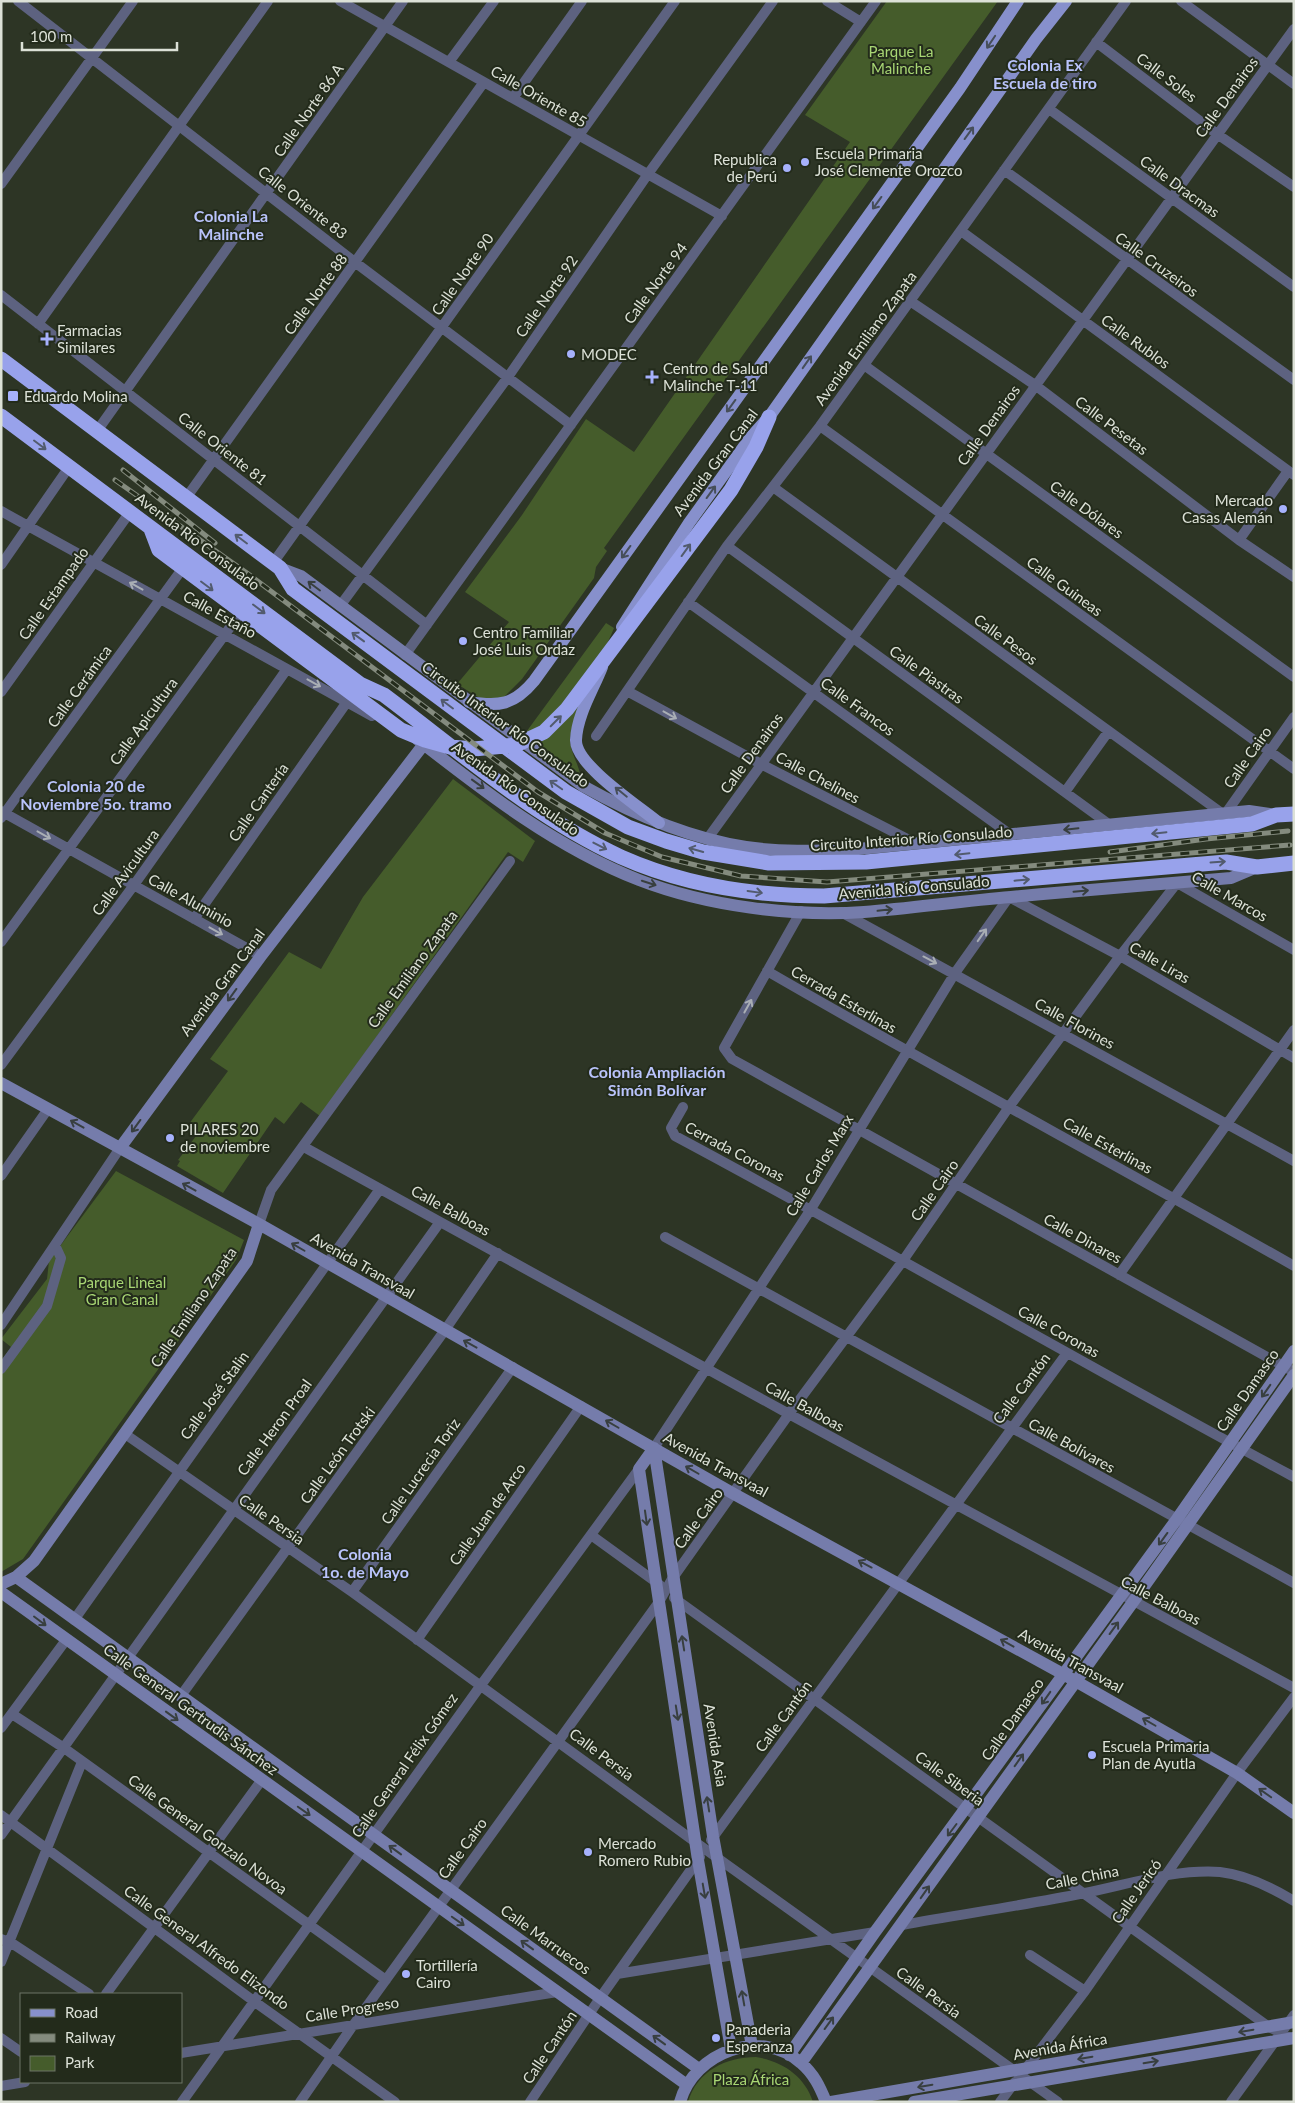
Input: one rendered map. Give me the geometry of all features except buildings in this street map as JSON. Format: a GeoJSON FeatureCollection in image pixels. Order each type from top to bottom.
{"type":"FeatureCollection","features":[{"type":"Feature","properties":{"kind":"highway","name":"Avenida Río Consulado"},"geometry":{"type":"LineString","coordinates":[[1,359],[276,565]]}},
{"type":"Feature","properties":{"kind":"highway","name":"Avenida Río Consulado"},"geometry":{"type":"LineString","coordinates":[[1,416],[360,684]]}},
{"type":"Feature","properties":{"kind":"highway"},"geometry":{"type":"LineString","coordinates":[[150,528],[159,550],[400,730],[450,747],[496,748],[528,741],[555,724],[731,490],[756,447],[769,417]]}},
{"type":"Feature","properties":{"kind":"highway","name":"Circuito Interior Río Consulado"},"geometry":{"type":"LineString","coordinates":[[276,565],[292,589],[528,756],[566,792],[628,827],[703,852],[769,862],[818,864],[920,858],[1252,824],[1276,815]]}},
{"type":"Feature","properties":{"kind":"highway"},"geometry":{"type":"LineString","coordinates":[[360,684],[384,695],[463,764],[502,793],[628,860],[675,876],[767,894],[848,895],[1226,862],[1258,867]]}},
{"type":"Feature","properties":{"kind":"highway"},"geometry":{"type":"LineString","coordinates":[[1276,815],[1294,814]]}},
{"type":"Feature","properties":{"kind":"highway","name":"Avenida Río Consulado"},"geometry":{"type":"LineString","coordinates":[[1258,867],[1294,863]]}},
{"type":"Feature","properties":{"kind":"main road","name":"Avenida Gran Canal"},"geometry":{"type":"LineString","coordinates":[[469,702],[486,705],[506,703],[515,699],[534,681],[960,88],[1018,1]]}},
{"type":"Feature","properties":{"kind":"main road","name":"Avenida Gran Canal"},"geometry":{"type":"LineString","coordinates":[[659,823],[586,762],[576,742],[577,727],[613,643],[631,610],[688,523],[750,438],[769,417],[1014,71],[1066,1]]}},
{"type":"Feature","properties":{"kind":"street","name":"Calle Oriente 83"},"geometry":{"type":"LineString","coordinates":[[18,1],[442,328],[571,425]]}},
{"type":"Feature","properties":{"kind":"street"},"geometry":{"type":"LineString","coordinates":[[1,184],[133,1]]}},
{"type":"Feature","properties":{"kind":"street"},"geometry":{"type":"LineString","coordinates":[[38,324],[268,1]]}},
{"type":"Feature","properties":{"kind":"street","name":"Calle Oriente 85"},"geometry":{"type":"LineString","coordinates":[[340,1],[722,216]]}},
{"type":"Feature","properties":{"kind":"street","name":"Calle Norte 86 A"},"geometry":{"type":"LineString","coordinates":[[97,431],[403,1]]}},
{"type":"Feature","properties":{"kind":"street"},"geometry":{"type":"LineString","coordinates":[[449,62],[494,1]]}},
{"type":"Feature","properties":{"kind":"street"},"geometry":{"type":"LineString","coordinates":[[513,98],[582,1]]}},
{"type":"Feature","properties":{"kind":"street","name":"Calle Norte 90"},"geometry":{"type":"LineString","coordinates":[[276,565],[298,526],[675,1]]}},
{"type":"Feature","properties":{"kind":"street","name":"Calle Norte 92"},"geometry":{"type":"LineString","coordinates":[[340,606],[508,378],[648,174],[773,1]]}},
{"type":"Feature","properties":{"kind":"street"},"geometry":{"type":"LineString","coordinates":[[826,1],[862,22]]}},
{"type":"Feature","properties":{"kind":"street","name":"Calle Norte 94"},"geometry":{"type":"LineString","coordinates":[[405,655],[876,1]]}},
{"type":"Feature","properties":{"kind":"street","name":"Avenida Emiliano Zapata"},"geometry":{"type":"LineString","coordinates":[[596,736],[727,546],[820,426],[1126,1]]}},
{"type":"Feature","properties":{"kind":"street"},"geometry":{"type":"LineString","coordinates":[[1181,1],[1294,84]]}},
{"type":"Feature","properties":{"kind":"street","name":"Calle Denairos"},"geometry":{"type":"LineString","coordinates":[[708,838],[813,692],[898,579],[942,514],[1294,29]]}},
{"type":"Feature","properties":{"kind":"street","name":"Calle Soles"},"geometry":{"type":"LineString","coordinates":[[1096,42],[1217,134],[1294,187]]}},
{"type":"Feature","properties":{"kind":"street","name":"Calle Norte 88"},"geometry":{"type":"LineString","coordinates":[[186,498],[484,82]]}},
{"type":"Feature","properties":{"kind":"street","name":"Calle Dracmas"},"geometry":{"type":"LineString","coordinates":[[1049,109],[1171,199],[1294,286]]}},
{"type":"Feature","properties":{"kind":"street","name":"Calle Cruzeiros"},"geometry":{"type":"LineString","coordinates":[[1004,170],[1294,380]]}},
{"type":"Feature","properties":{"kind":"street","name":"Calle Rublos"},"geometry":{"type":"LineString","coordinates":[[961,231],[1291,473]]}},
{"type":"Feature","properties":{"kind":"street","name":"Calle Oriente 81"},"geometry":{"type":"LineString","coordinates":[[1,295],[427,625]]}},
{"type":"Feature","properties":{"kind":"street","name":"Calle Pesetas"},"geometry":{"type":"LineString","coordinates":[[910,301],[1035,385],[1239,540],[1294,577]]}},
{"type":"Feature","properties":{"kind":"street","name":"Calle Dólares"},"geometry":{"type":"LineString","coordinates":[[864,365],[1294,676]]}},
{"type":"Feature","properties":{"kind":"street","name":"Calle Guineas"},"geometry":{"type":"LineString","coordinates":[[820,426],[1294,769]]}},
{"type":"Feature","properties":{"kind":"street"},"geometry":{"type":"LineString","coordinates":[[1,565],[69,467]]}},
{"type":"Feature","properties":{"kind":"street"},"geometry":{"type":"LineString","coordinates":[[1239,540],[1291,473]]}},
{"type":"Feature","properties":{"kind":"street","name":"Calle Pesos"},"geometry":{"type":"LineString","coordinates":[[773,487],[1108,732],[1224,814]]}},
{"type":"Feature","properties":{"kind":"street","name":"Calle Estaño"},"geometry":{"type":"LineString","coordinates":[[1,511],[424,744]]}},
{"type":"Feature","properties":{"kind":"street","name":"Calle Estampado"},"geometry":{"type":"LineString","coordinates":[[1,692],[130,512]]}},
{"type":"Feature","properties":{"kind":"street","name":"Calle Piastras"},"geometry":{"type":"LineString","coordinates":[[727,546],[852,639],[1110,825]]}},
{"type":"Feature","properties":{"kind":"street","name":"Avenida Río Consulado"},"geometry":{"type":"LineString","coordinates":[[276,565],[301,576],[469,702],[490,728]]}},
{"type":"Feature","properties":{"kind":"street","name":"Calle Cerámica"},"geometry":{"type":"LineString","coordinates":[[2,814],[180,572]]}},
{"type":"Feature","properties":{"kind":"street","name":"Calle Francos"},"geometry":{"type":"LineString","coordinates":[[688,602],[1011,835]]}},
{"type":"Feature","properties":{"kind":"street","name":"Calle Apicultura"},"geometry":{"type":"LineString","coordinates":[[1,942],[239,615]]}},
{"type":"Feature","properties":{"kind":"street","name":"Calle Avicultura"},"geometry":{"type":"LineString","coordinates":[[1,1065],[134,886],[287,668]]}},
{"type":"Feature","properties":{"kind":"street","name":"Avenida Río Consulado"},"geometry":{"type":"LineString","coordinates":[[360,684],[376,707],[424,744],[463,764]]}},
{"type":"Feature","properties":{"kind":"street","name":"Calle Chelines"},"geometry":{"type":"LineString","coordinates":[[628,691],[761,764],[918,844]]}},
{"type":"Feature","properties":{"kind":"street","name":"Calle Cantería"},"geometry":{"type":"LineString","coordinates":[[194,919],[347,702]]}},
{"type":"Feature","properties":{"kind":"street","name":"Calle Cairo"},"geometry":{"type":"LineString","coordinates":[[1224,814],[1294,717]]}},
{"type":"Feature","properties":{"kind":"street"},"geometry":{"type":"LineString","coordinates":[[1065,792],[1108,732]]}},
{"type":"Feature","properties":{"kind":"street","name":"Avenida Gran Canal"},"geometry":{"type":"LineString","coordinates":[[1,1325],[120,1148],[261,956],[424,744]]}},
{"type":"Feature","properties":{"kind":"street"},"geometry":{"type":"LineString","coordinates":[[528,756],[632,812],[659,823],[746,847],[813,851],[918,844],[1249,811],[1276,815]]}},
{"type":"Feature","properties":{"kind":"street","name":"Avenida Río Consulado"},"geometry":{"type":"LineString","coordinates":[[502,793],[531,824],[567,846],[641,881],[707,900],[756,908],[863,912],[1009,897],[1231,878],[1258,867]]}},
{"type":"Feature","properties":{"kind":"street","name":"Calle Aluminio"},"geometry":{"type":"LineString","coordinates":[[2,814],[261,956]]}},
{"type":"Feature","properties":{"kind":"street","name":"Calle Emiliano Zapata"},"geometry":{"type":"LineString","coordinates":[[1,1584],[16,1577],[34,1561],[125,1434],[246,1261],[271,1190],[510,861]]}},
{"type":"Feature","properties":{"kind":"street","name":"Calle Cairo"},"geometry":{"type":"LineString","coordinates":[[300,2102],[438,1907],[659,1602],[669,1584],[789,1414],[902,1262],[1009,1107],[1120,956],[1177,883]]}},
{"type":"Feature","properties":{"kind":"street","name":"Calle Marcos"},"geometry":{"type":"LineString","coordinates":[[1177,883],[1294,950]]}},
{"type":"Feature","properties":{"kind":"street","name":"Calle Liras"},"geometry":{"type":"LineString","coordinates":[[1009,897],[1120,956],[1294,1058]]}},
{"type":"Feature","properties":{"kind":"street","name":"Calle Carlos Marx"},"geometry":{"type":"LineString","coordinates":[[654,1448],[811,1209],[858,1129],[955,973],[1009,897]]}},
{"type":"Feature","properties":{"kind":"street"},"geometry":{"type":"LineString","coordinates":[[767,971],[801,911]]}},
{"type":"Feature","properties":{"kind":"street","name":"Calle Florines"},"geometry":{"type":"LineString","coordinates":[[841,912],[1294,1161]]}},
{"type":"Feature","properties":{"kind":"street","name":"Calle Dinares"},"geometry":{"type":"LineString","coordinates":[[767,971],[724,1048],[732,1059],[1290,1371]]}},
{"type":"Feature","properties":{"kind":"street","name":"Cerrada Esterlinas"},"geometry":{"type":"LineString","coordinates":[[767,971],[907,1052]]}},
{"type":"Feature","properties":{"kind":"street"},"geometry":{"type":"LineString","coordinates":[[1119,1275],[1294,1030]]}},
{"type":"Feature","properties":{"kind":"street","name":"Calle Esterlinas"},"geometry":{"type":"LineString","coordinates":[[907,1052],[1175,1198],[1294,1266]]}},
{"type":"Feature","properties":{"kind":"street","name":"Avenida Transvaal"},"geometry":{"type":"LineString","coordinates":[[1,1083],[259,1224],[734,1494],[1076,1681],[1237,1772],[1294,1813]]}},
{"type":"Feature","properties":{"kind":"street","name":"Cerrada Coronas"},"geometry":{"type":"LineString","coordinates":[[683,1107],[672,1125],[672,1134],[811,1209]]}},
{"type":"Feature","properties":{"kind":"street"},"geometry":{"type":"LineString","coordinates":[[1,1176],[48,1108]]}},
{"type":"Feature","properties":{"kind":"street","name":"Calle Balboas"},"geometry":{"type":"LineString","coordinates":[[304,1146],[789,1414],[1294,1688]]}},
{"type":"Feature","properties":{"kind":"street","name":"Calle José Stalin"},"geometry":{"type":"LineString","coordinates":[[74,1620],[178,1470],[380,1189]]}},
{"type":"Feature","properties":{"kind":"street","name":"Calle Coronas"},"geometry":{"type":"LineString","coordinates":[[811,1209],[902,1262],[1294,1477]]}},
{"type":"Feature","properties":{"kind":"street","name":"Calle Heron Proal"},"geometry":{"type":"LineString","coordinates":[[1,1834],[440,1222]]}},
{"type":"Feature","properties":{"kind":"street","name":"Calle Bolívares"},"geometry":{"type":"LineString","coordinates":[[665,1237],[1294,1583]]}},
{"type":"Feature","properties":{"kind":"street"},"geometry":{"type":"LineString","coordinates":[[1,1369],[48,1306],[61,1258],[54,1246]]}},
{"type":"Feature","properties":{"kind":"street","name":"Calle León Trotski"},"geometry":{"type":"LineString","coordinates":[[180,1697],[445,1330],[498,1253]]}},
{"type":"Feature","properties":{"kind":"street","name":"Calle Damasco"},"geometry":{"type":"LineString","coordinates":[[789,2055],[876,1932],[968,1809],[1063,1674],[1122,1596],[1242,1449],[1290,1371],[1294,1351]]}},
{"type":"Feature","properties":{"kind":"street","name":"Calle Cantón"},"geometry":{"type":"LineString","coordinates":[[530,2102],[700,1851],[814,1699],[1010,1428],[1067,1353]]}},
{"type":"Feature","properties":{"kind":"street","name":"Calle Lucrecia Toriz"},"geometry":{"type":"LineString","coordinates":[[352,1592],[513,1367]]}},
{"type":"Feature","properties":{"kind":"street","name":"Calle Damasco"},"geometry":{"type":"LineString","coordinates":[[801,2063],[1133,1602],[1230,1443],[1290,1371]]}},
{"type":"Feature","properties":{"kind":"street","name":"Calle Juan de Arco"},"geometry":{"type":"LineString","coordinates":[[417,1640],[581,1406]]}},
{"type":"Feature","properties":{"kind":"street","name":"Calle Persia"},"geometry":{"type":"LineString","coordinates":[[125,1434],[481,1684],[700,1851],[719,1860],[1058,2102]]}},
{"type":"Feature","properties":{"kind":"street","name":"Calle General Félix Gómez"},"geometry":{"type":"LineString","coordinates":[[182,2102],[310,1927],[481,1684],[654,1448]]}},
{"type":"Feature","properties":{"kind":"street","name":"Avenida Asia"},"geometry":{"type":"LineString","coordinates":[[654,1448],[669,1584],[676,1600],[713,1836],[719,1860],[752,2046]]}},
{"type":"Feature","properties":{"kind":"street"},"geometry":{"type":"LineString","coordinates":[[640,1469],[659,1602],[731,2049]]}},
{"type":"Feature","properties":{"kind":"street"},"geometry":{"type":"LineString","coordinates":[[591,1536],[656,1581],[669,1584]]}},
{"type":"Feature","properties":{"kind":"street","name":"Calle General Gertrudis Sánchez"},"geometry":{"type":"LineString","coordinates":[[16,1577],[374,1835]]}},
{"type":"Feature","properties":{"kind":"street","name":"Calle General Gertrudis Sánchez"},"geometry":{"type":"LineString","coordinates":[[1,1592],[362,1852]]}},
{"type":"Feature","properties":{"kind":"street","name":"Calle Siberia"},"geometry":{"type":"LineString","coordinates":[[676,1600],[1269,2027]]}},
{"type":"Feature","properties":{"kind":"street"},"geometry":{"type":"LineString","coordinates":[[1,1728],[66,1640]]}},
{"type":"Feature","properties":{"kind":"street","name":"Calle Jericó"},"geometry":{"type":"LineString","coordinates":[[1000,2102],[1085,1990],[1237,1772],[1294,1697]]}},
{"type":"Feature","properties":{"kind":"street","name":"Calle General Gonzalo Novoa"},"geometry":{"type":"LineString","coordinates":[[12,1714],[64,1748],[386,1980]]}},
{"type":"Feature","properties":{"kind":"street"},"geometry":{"type":"LineString","coordinates":[[1,1962],[5,1940],[46,1849],[82,1762]]}},
{"type":"Feature","properties":{"kind":"street"},"geometry":{"type":"LineString","coordinates":[[107,1993],[261,1781]]}},
{"type":"Feature","properties":{"kind":"street","name":"Calle General Alfredo Elizondo"},"geometry":{"type":"LineString","coordinates":[[1,1815],[255,2002],[301,2033],[395,2102]]}},
{"type":"Feature","properties":{"kind":"street","name":"Calle Marruecos"},"geometry":{"type":"LineString","coordinates":[[374,1835],[698,2069]]}},
{"type":"Feature","properties":{"kind":"street"},"geometry":{"type":"LineString","coordinates":[[362,1852],[687,2085]]}},
{"type":"Feature","properties":{"kind":"street","name":"Calle China"},"geometry":{"type":"LineString","coordinates":[[902,1925],[1085,1893],[1166,1874],[1195,1871],[1244,1876],[1294,1901]]}},
{"type":"Feature","properties":{"kind":"street"},"geometry":{"type":"LineString","coordinates":[[617,1974],[716,1959],[829,1938],[876,1932]]}},
{"type":"Feature","properties":{"kind":"street"},"geometry":{"type":"LineString","coordinates":[[5,1940],[87,1993]]}},
{"type":"Feature","properties":{"kind":"street"},"geometry":{"type":"LineString","coordinates":[[1030,1955],[1085,1990]]}},
{"type":"Feature","properties":{"kind":"street","name":"Calle Progreso"},"geometry":{"type":"LineString","coordinates":[[182,2053],[558,1992]]}},
{"type":"Feature","properties":{"kind":"street","name":"Avenida África"},"geometry":{"type":"LineString","coordinates":[[914,2102],[1020,2076],[1269,2027],[1289,2031]]}},
{"type":"Feature","properties":{"kind":"street"},"geometry":{"type":"LineString","coordinates":[[1231,2102],[1289,2031]]}},
{"type":"Feature","properties":{"kind":"street","name":"Avenida África"},"geometry":{"type":"LineString","coordinates":[[831,2102],[1020,2076],[1289,2031]]}},
{"type":"Feature","properties":{"kind":"street"},"geometry":{"type":"LineString","coordinates":[[1,2038],[20,2051]]}},
{"type":"Feature","properties":{"kind":"street"},"geometry":{"type":"LineString","coordinates":[[680,2102],[687,2085],[698,2069],[713,2057],[731,2049],[752,2046],[771,2048],[789,2055],[801,2063],[817,2080],[826,2102]]}},
{"type":"Feature","properties":{"kind":"street"},"geometry":{"type":"LineString","coordinates":[[1,2086],[20,2083]]}},
{"type":"Feature","properties":{"kind":"green space","name":"Parque La Malinche"},"geometry":{"type":"Polygon","coordinates":[[[887,1],[998,1],[604,548],[607,551],[596,567],[594,578],[522,679],[494,707],[457,684],[509,622],[465,592],[522,515],[586,419],[634,452],[850,142],[805,115],[887,1]]]}},
{"type":"Feature","properties":{"kind":"green space"},"geometry":{"type":"Polygon","coordinates":[[[606,623],[614,628],[581,702],[571,731],[570,741],[580,774],[524,735],[606,623]]]}},
{"type":"Feature","properties":{"kind":"green space"},"geometry":{"type":"Polygon","coordinates":[[[453,779],[535,841],[523,862],[508,852],[320,1116],[301,1102],[284,1124],[275,1117],[223,1193],[177,1166],[180,1161],[178,1160],[196,1136],[186,1128],[228,1071],[210,1059],[289,952],[321,969],[363,897],[453,779]]]}},
{"type":"Feature","properties":{"kind":"green space","name":"Parque Lineal Gran Canal"},"geometry":{"type":"Polygon","coordinates":[[[116,1171],[244,1240],[236,1260],[23,1559],[1,1572],[1,1361],[11,1347],[1,1339],[47,1279],[49,1261],[116,1171]]]}},
{"type":"Feature","properties":{"kind":"green space","name":"Plaza África"},"geometry":{"type":"Polygon","coordinates":[[[756,2057],[775,2062],[791,2071],[804,2085],[813,2102],[688,2102],[698,2082],[714,2068],[734,2060],[756,2057]]]}},
{"type":"Feature","properties":{"kind":"railway"},"geometry":{"type":"LineString","coordinates":[[123,470],[215,543]]}},
{"type":"Feature","properties":{"kind":"railway"},"geometry":{"type":"LineString","coordinates":[[115,480],[247,573],[538,792],[605,833],[662,857],[741,876],[827,882],[1290,845]]}},
{"type":"Feature","properties":{"kind":"railway"},"geometry":{"type":"LineString","coordinates":[[1110,852],[1206,839],[1288,831]]}},
{"type":"Feature","properties":{"kind":"place","name":"Escuela Primaria José Clemente Orozco"},"geometry":{"type":"Point","coordinates":[805,162]}},
{"type":"Feature","properties":{"kind":"place","name":"Republica de Perú"},"geometry":{"type":"Point","coordinates":[787,168]}},
{"type":"Feature","properties":{"kind":"place","name":"Farmacias Similares"},"geometry":{"type":"Point","coordinates":[47,339]}},
{"type":"Feature","properties":{"kind":"place","name":"MODEC"},"geometry":{"type":"Point","coordinates":[571,354]}},
{"type":"Feature","properties":{"kind":"place","name":"Centro de Salud Malinche T-11"},"geometry":{"type":"Point","coordinates":[652,377]}},
{"type":"Feature","properties":{"kind":"place","name":"Eduardo Molina"},"geometry":{"type":"Point","coordinates":[13,396]}},
{"type":"Feature","properties":{"kind":"place","name":"Mercado Casas Alemán"},"geometry":{"type":"Point","coordinates":[1283,509]}},
{"type":"Feature","properties":{"kind":"place","name":"Centro Familiar José Luis Ordaz"},"geometry":{"type":"Point","coordinates":[463,641]}},
{"type":"Feature","properties":{"kind":"place","name":"PILARES 20 de noviembre"},"geometry":{"type":"Point","coordinates":[170,1138]}},
{"type":"Feature","properties":{"kind":"place","name":"Escuela Primaria Plan de Ayutla"},"geometry":{"type":"Point","coordinates":[1092,1755]}},
{"type":"Feature","properties":{"kind":"place","name":"Mercado Romero Rubio"},"geometry":{"type":"Point","coordinates":[588,1852]}},
{"type":"Feature","properties":{"kind":"place","name":"Tortillería Cairo"},"geometry":{"type":"Point","coordinates":[406,1974]}},
{"type":"Feature","properties":{"kind":"place","name":"Panaderia Esperanza"},"geometry":{"type":"Point","coordinates":[716,2038]}},
{"type":"Feature","properties":{"kind":"district","name":"Colonia Ex Escuela de tiro"},"geometry":{"type":"Point","coordinates":[1045,73]}},
{"type":"Feature","properties":{"kind":"district","name":"Colonia La Malinche"},"geometry":{"type":"Point","coordinates":[231,224]}},
{"type":"Feature","properties":{"kind":"district","name":"Colonia 20 de Noviembre 5o. tramo"},"geometry":{"type":"Point","coordinates":[96,794]}},
{"type":"Feature","properties":{"kind":"district","name":"Colonia Ampliación Simón Bolívar"},"geometry":{"type":"Point","coordinates":[657,1080]}},
{"type":"Feature","properties":{"kind":"district","name":"Colonia 1o. de Mayo"},"geometry":{"type":"Point","coordinates":[365,1562]}}]}
